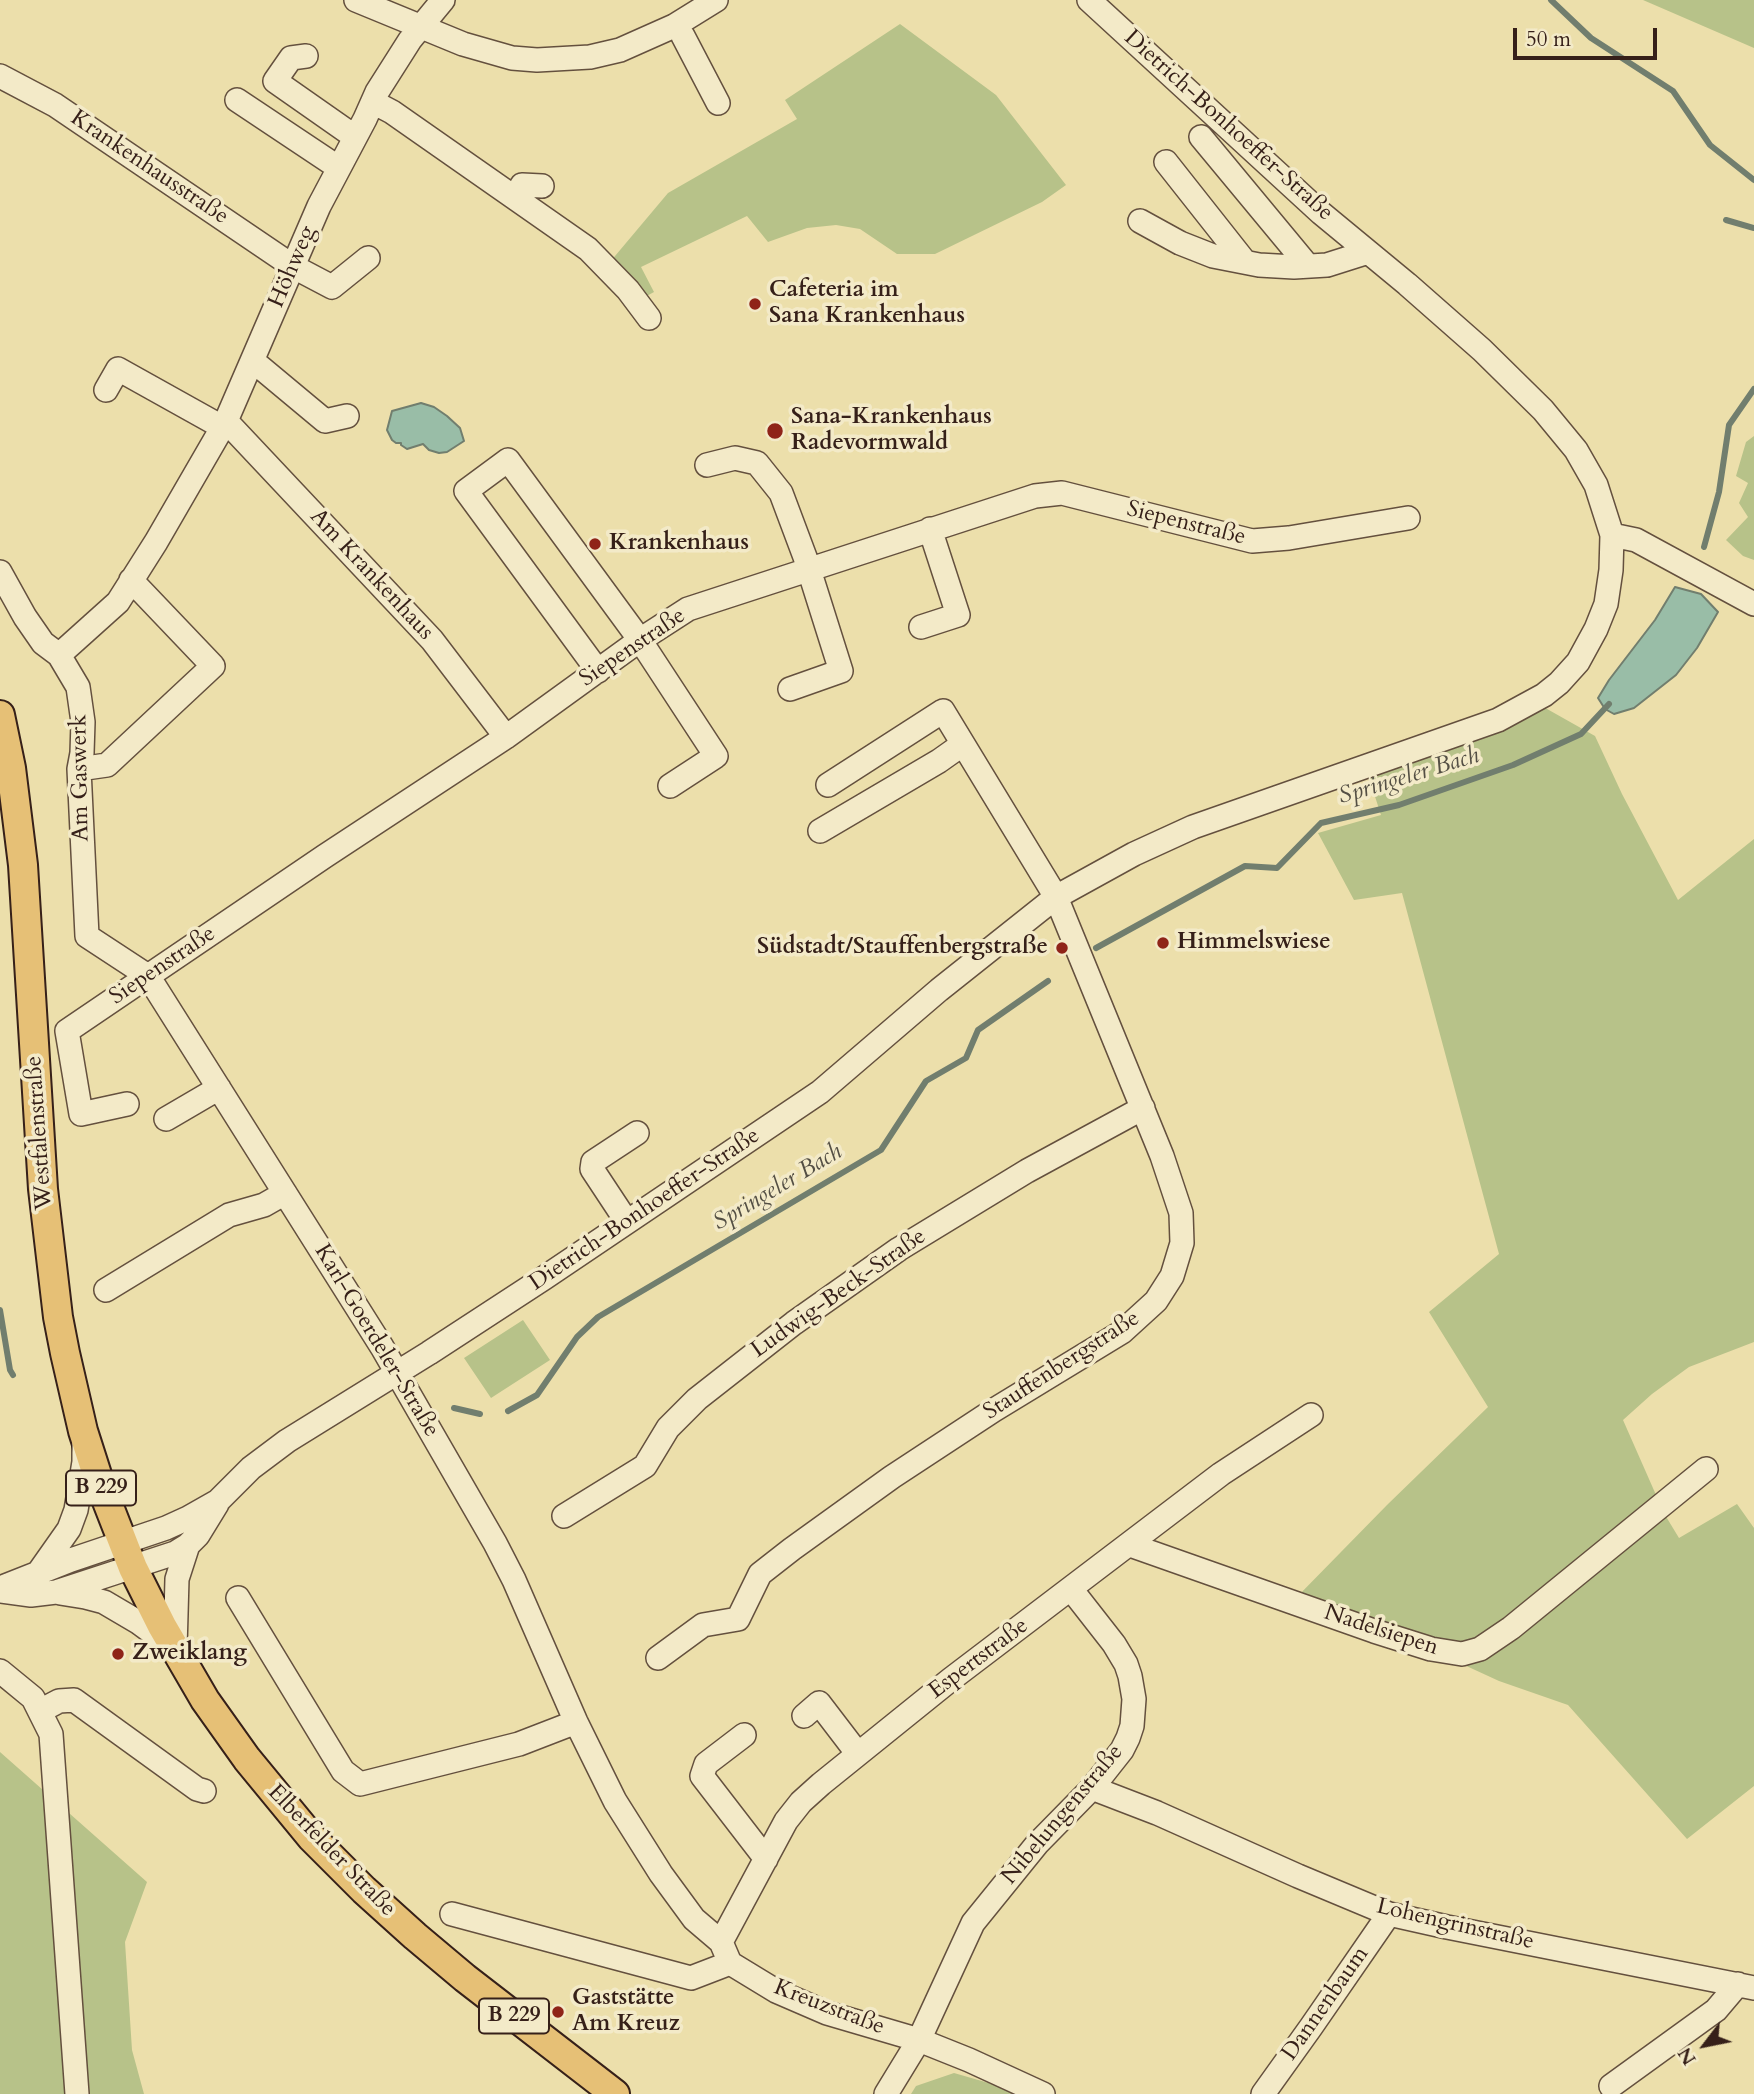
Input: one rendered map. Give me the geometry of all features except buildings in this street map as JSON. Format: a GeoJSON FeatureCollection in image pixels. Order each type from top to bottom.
{"type":"FeatureCollection","features":[{"type":"Feature","properties":{"kind":"main road","name":"Westfalenstraße"},"geometry":{"type":"LineString","coordinates":[[0,715],[15,794],[23,865],[38,1123],[49,1248],[65,1353],[83,1431],[99,1482],[128,1555]]}},
{"type":"Feature","properties":{"kind":"main road","name":"Elberfelder Straße"},"geometry":{"type":"LineString","coordinates":[[128,1555],[198,1690],[247,1759],[293,1816],[342,1869],[415,1936],[615,2094]]}},
{"type":"Feature","properties":{"kind":"street"},"geometry":{"type":"LineString","coordinates":[[356,0],[463,44],[512,58],[537,60],[590,57],[620,50],[674,26],[716,0]]}},
{"type":"Feature","properties":{"kind":"street","name":"Höhweg"},"geometry":{"type":"LineString","coordinates":[[59,655],[118,602],[156,542],[224,424],[319,205],[377,92],[419,27],[443,0]]}},
{"type":"Feature","properties":{"kind":"street","name":"Dietrich-Bonhoeffer-Straße"},"geometry":{"type":"LineString","coordinates":[[128,1555],[166,1528],[218,1501],[268,1455],[308,1427],[398,1372],[820,1092],[939,990],[1056,897],[1134,854],[1192,827],[1498,720],[1538,699],[1578,662],[1606,604],[1612,535],[1596,485],[1576,450],[1554,422],[1482,350],[1285,181],[1089,0]]}},
{"type":"Feature","properties":{"kind":"street"},"geometry":{"type":"LineString","coordinates":[[683,36],[718,103]]}},
{"type":"Feature","properties":{"kind":"street"},"geometry":{"type":"LineString","coordinates":[[306,56],[291,58],[275,81],[355,136]]}},
{"type":"Feature","properties":{"kind":"street","name":"Krankenhausstraße"},"geometry":{"type":"LineString","coordinates":[[0,76],[55,105],[294,267],[332,288],[368,258]]}},
{"type":"Feature","properties":{"kind":"street"},"geometry":{"type":"LineString","coordinates":[[237,100],[339,167]]}},
{"type":"Feature","properties":{"kind":"street"},"geometry":{"type":"LineString","coordinates":[[373,102],[588,249],[628,290],[649,318]]}},
{"type":"Feature","properties":{"kind":"street"},"geometry":{"type":"LineString","coordinates":[[1201,137],[1308,266]]}},
{"type":"Feature","properties":{"kind":"street"},"geometry":{"type":"LineString","coordinates":[[1166,162],[1245,262]]}},
{"type":"Feature","properties":{"kind":"street"},"geometry":{"type":"LineString","coordinates":[[515,198],[522,185],[542,186]]}},
{"type":"Feature","properties":{"kind":"street"},"geometry":{"type":"LineString","coordinates":[[1140,221],[1180,243],[1213,256],[1259,265],[1327,265],[1368,252]]}},
{"type":"Feature","properties":{"kind":"street"},"geometry":{"type":"LineString","coordinates":[[253,361],[326,421],[347,415]]}},
{"type":"Feature","properties":{"kind":"street","name":"Am Krankenhaus"},"geometry":{"type":"LineString","coordinates":[[106,390],[118,369],[224,424],[432,640],[506,737]]}},
{"type":"Feature","properties":{"kind":"street"},"geometry":{"type":"LineString","coordinates":[[707,465],[735,458],[757,463],[781,494],[810,569],[841,671],[790,689]]}},
{"type":"Feature","properties":{"kind":"street"},"geometry":{"type":"LineString","coordinates":[[598,671],[466,491],[508,460],[640,640],[716,756],[670,786]]}},
{"type":"Feature","properties":{"kind":"street","name":"Siepenstraße"},"geometry":{"type":"LineString","coordinates":[[127,1104],[81,1114],[67,1031],[506,737],[640,640],[688,609],[1035,496],[1062,493],[1252,541],[1289,538],[1408,518]]}},
{"type":"Feature","properties":{"kind":"street"},"geometry":{"type":"LineString","coordinates":[[921,627],[958,615],[930,529]]}},
{"type":"Feature","properties":{"kind":"street"},"geometry":{"type":"LineString","coordinates":[[1612,535],[1636,540],[1665,554],[1754,604]]}},
{"type":"Feature","properties":{"kind":"street","name":"Am Gaswerk"},"geometry":{"type":"LineString","coordinates":[[0,572],[25,617],[43,643],[59,655],[78,687],[83,722],[79,769],[87,936],[148,976]]}},
{"type":"Feature","properties":{"kind":"street"},"geometry":{"type":"LineString","coordinates":[[79,769],[107,765],[213,666],[131,580]]}},
{"type":"Feature","properties":{"kind":"street"},"geometry":{"type":"LineString","coordinates":[[828,785],[943,711],[1056,897]]}},
{"type":"Feature","properties":{"kind":"street"},"geometry":{"type":"LineString","coordinates":[[820,831],[963,744]]}},
{"type":"Feature","properties":{"kind":"street","name":"Stauffenbergstraße"},"geometry":{"type":"LineString","coordinates":[[658,1658],[703,1625],[738,1619],[760,1574],[792,1549],[994,1410],[1122,1332],[1156,1301],[1175,1268],[1183,1231],[1177,1197],[1056,897]]}},
{"type":"Feature","properties":{"kind":"street","name":"Karl-Goerdeler-Straße"},"geometry":{"type":"LineString","coordinates":[[148,976],[398,1372],[495,1543],[615,1801],[694,1919],[725,1953]]}},
{"type":"Feature","properties":{"kind":"street"},"geometry":{"type":"LineString","coordinates":[[166,1119],[219,1088]]}},
{"type":"Feature","properties":{"kind":"street","name":"Ludwig-Beck-Straße"},"geometry":{"type":"LineString","coordinates":[[564,1516],[645,1466],[668,1428],[697,1399],[794,1323],[910,1241],[1027,1171],[1143,1108]]}},
{"type":"Feature","properties":{"kind":"street"},"geometry":{"type":"LineString","coordinates":[[627,1222],[592,1169],[593,1162],[637,1133]]}},
{"type":"Feature","properties":{"kind":"street"},"geometry":{"type":"LineString","coordinates":[[106,1290],[229,1215],[264,1205],[285,1193]]}},
{"type":"Feature","properties":{"kind":"street","name":"Espertstraße"},"geometry":{"type":"LineString","coordinates":[[725,1953],[766,1859],[786,1821],[801,1802],[950,1680],[1221,1474],[1311,1415]]}},
{"type":"Feature","properties":{"kind":"street"},"geometry":{"type":"LineString","coordinates":[[38,1573],[69,1529],[76,1510],[84,1461],[83,1431]]}},
{"type":"Feature","properties":{"kind":"street","name":"Nadelsiepen"},"geometry":{"type":"LineString","coordinates":[[1129,1545],[1374,1631],[1462,1654],[1480,1649],[1511,1628],[1706,1469]]}},
{"type":"Feature","properties":{"kind":"street","name":"Dietrich-Bonhoeffer-Straße"},"geometry":{"type":"LineString","coordinates":[[128,1555],[174,1553],[188,1545],[208,1521],[218,1501]]}},
{"type":"Feature","properties":{"kind":"street"},"geometry":{"type":"LineString","coordinates":[[175,1649],[177,1579],[188,1545]]}},
{"type":"Feature","properties":{"kind":"street"},"geometry":{"type":"LineString","coordinates":[[0,1589],[71,1560],[128,1555]]}},
{"type":"Feature","properties":{"kind":"street"},"geometry":{"type":"LineString","coordinates":[[56,1592],[128,1555]]}},
{"type":"Feature","properties":{"kind":"street"},"geometry":{"type":"LineString","coordinates":[[0,1589],[31,1595],[56,1592],[104,1602],[175,1649]]}},
{"type":"Feature","properties":{"kind":"street","name":"Nibelungenstraße"},"geometry":{"type":"LineString","coordinates":[[886,2094],[919,2040],[973,1923],[1037,1844],[1092,1788],[1122,1750],[1128,1738],[1134,1712],[1133,1688],[1126,1664],[1071,1589]]}},
{"type":"Feature","properties":{"kind":"street"},"geometry":{"type":"LineString","coordinates":[[238,1598],[343,1771],[360,1784],[520,1744],[576,1722]]}},
{"type":"Feature","properties":{"kind":"street"},"geometry":{"type":"LineString","coordinates":[[0,1671],[33,1698],[51,1734],[77,2094]]}},
{"type":"Feature","properties":{"kind":"street"},"geometry":{"type":"LineString","coordinates":[[40,1711],[59,1701],[74,1700],[197,1789],[204,1790]]}},
{"type":"Feature","properties":{"kind":"street"},"geometry":{"type":"LineString","coordinates":[[804,1716],[819,1703],[858,1754]]}},
{"type":"Feature","properties":{"kind":"street"},"geometry":{"type":"LineString","coordinates":[[744,1735],[706,1764],[702,1776],[766,1859]]}},
{"type":"Feature","properties":{"kind":"street","name":"Lohengrinstraße"},"geometry":{"type":"LineString","coordinates":[[1092,1788],[1157,1813],[1389,1914],[1746,1986]]}},
{"type":"Feature","properties":{"kind":"street"},"geometry":{"type":"LineString","coordinates":[[452,1914],[691,1978],[725,1953]]}},
{"type":"Feature","properties":{"kind":"street","name":"Dannenbaum"},"geometry":{"type":"LineString","coordinates":[[1263,2094],[1389,1914]]}},
{"type":"Feature","properties":{"kind":"street","name":"Kreuzstraße"},"geometry":{"type":"LineString","coordinates":[[725,1953],[776,1991],[827,2013],[919,2040],[1043,2094]]}},
{"type":"Feature","properties":{"kind":"street"},"geometry":{"type":"LineString","coordinates":[[1611,2086],[1746,1986]]}},
{"type":"Feature","properties":{"kind":"green space"},"geometry":{"type":"Polygon","coordinates":[[[1643,0],[1754,0],[1754,48],[1643,0]]]}},
{"type":"Feature","properties":{"kind":"green space"},"geometry":{"type":"Polygon","coordinates":[[[900,24],[996,95],[1066,185],[1042,202],[935,254],[897,254],[860,229],[836,225],[807,228],[768,242],[747,216],[641,267],[654,292],[643,298],[610,262],[668,193],[797,119],[785,100],[900,24]]]}},
{"type":"Feature","properties":{"kind":"green space"},"geometry":{"type":"Polygon","coordinates":[[[1754,436],[1754,560],[1743,556],[1726,540],[1748,517],[1739,503],[1748,483],[1736,476],[1746,442],[1754,436]]]}},
{"type":"Feature","properties":{"kind":"green space"},"geometry":{"type":"Polygon","coordinates":[[[1540,705],[1595,736],[1622,794],[1678,900],[1754,839],[1754,1342],[1689,1367],[1652,1394],[1623,1420],[1660,1504],[1468,1650],[1294,1600],[1488,1407],[1429,1312],[1499,1254],[1402,893],[1354,900],[1318,833],[1381,815],[1367,772],[1540,705]]]}},
{"type":"Feature","properties":{"kind":"green space"},"geometry":{"type":"Polygon","coordinates":[[[523,1320],[550,1360],[491,1398],[464,1358],[523,1320]]]}},
{"type":"Feature","properties":{"kind":"green space"},"geometry":{"type":"Polygon","coordinates":[[[1737,1504],[1754,1528],[1754,1786],[1687,1839],[1568,1705],[1499,1681],[1449,1658],[1662,1510],[1679,1538],[1737,1504]]]}},
{"type":"Feature","properties":{"kind":"green space"},"geometry":{"type":"Polygon","coordinates":[[[0,1752],[147,1882],[125,1942],[132,2050],[144,2094],[0,2094],[0,1752]]]}},
{"type":"Feature","properties":{"kind":"green space"},"geometry":{"type":"Polygon","coordinates":[[[954,2073],[1020,2094],[911,2094],[916,2086],[954,2073]]]}},
{"type":"Feature","properties":{"kind":"shaded area"},"geometry":{"type":"Polygon","coordinates":[[[421,403],[434,407],[447,416],[460,428],[464,441],[447,452],[439,453],[429,450],[423,444],[407,449],[392,440],[387,430],[392,411],[421,403]]]}},
{"type":"Feature","properties":{"kind":"shaded area"},"geometry":{"type":"Polygon","coordinates":[[[1675,587],[1701,594],[1718,612],[1697,648],[1676,675],[1634,708],[1614,714],[1605,709],[1598,698],[1655,620],[1675,587]]]}},
{"type":"Feature","properties":{"kind":"waterway"},"geometry":{"type":"LineString","coordinates":[[1551,0],[1591,38],[1673,91],[1710,145],[1754,180]]}},
{"type":"Feature","properties":{"kind":"waterway"},"geometry":{"type":"LineString","coordinates":[[1726,220],[1754,228]]}},
{"type":"Feature","properties":{"kind":"waterway","name":"Springeler Bach"},"geometry":{"type":"LineString","coordinates":[[1704,547],[1719,492],[1729,425],[1754,389]]}},
{"type":"Feature","properties":{"kind":"waterway","name":"Springeler Bach"},"geometry":{"type":"LineString","coordinates":[[1096,948],[1245,866],[1277,868],[1321,823],[1399,805],[1513,765],[1581,734],[1609,704]]}},
{"type":"Feature","properties":{"kind":"waterway","name":"Springeler Bach"},"geometry":{"type":"LineString","coordinates":[[508,1411],[537,1395],[577,1337],[598,1317],[881,1150],[926,1081],[966,1058],[978,1030],[1048,981]]}},
{"type":"Feature","properties":{"kind":"waterway","name":"Springeler Bach"},"geometry":{"type":"LineString","coordinates":[[0,1310],[13,1375]]}},
{"type":"Feature","properties":{"kind":"waterway","name":"Springeler Bach"},"geometry":{"type":"LineString","coordinates":[[454,1408],[480,1414]]}},
{"type":"Feature","properties":{"kind":"place","name":"Cafeteria im Sana Krankenhaus"},"geometry":{"type":"Point","coordinates":[755,304]}},
{"type":"Feature","properties":{"kind":"place","name":"Sana-Krankenhaus Radevormwald"},"geometry":{"type":"Point","coordinates":[775,431]}},
{"type":"Feature","properties":{"kind":"place","name":"Krankenhaus"},"geometry":{"type":"Point","coordinates":[595,544]}},
{"type":"Feature","properties":{"kind":"place","name":"Himmelswiese"},"geometry":{"type":"Point","coordinates":[1163,943]}},
{"type":"Feature","properties":{"kind":"place","name":"Südstadt/Stauffenbergstraße"},"geometry":{"type":"Point","coordinates":[1062,948]}},
{"type":"Feature","properties":{"kind":"place","name":"Zweiklang"},"geometry":{"type":"Point","coordinates":[118,1654]}},
{"type":"Feature","properties":{"kind":"place","name":"Gaststätte Am Kreuz"},"geometry":{"type":"Point","coordinates":[558,2012]}}]}
